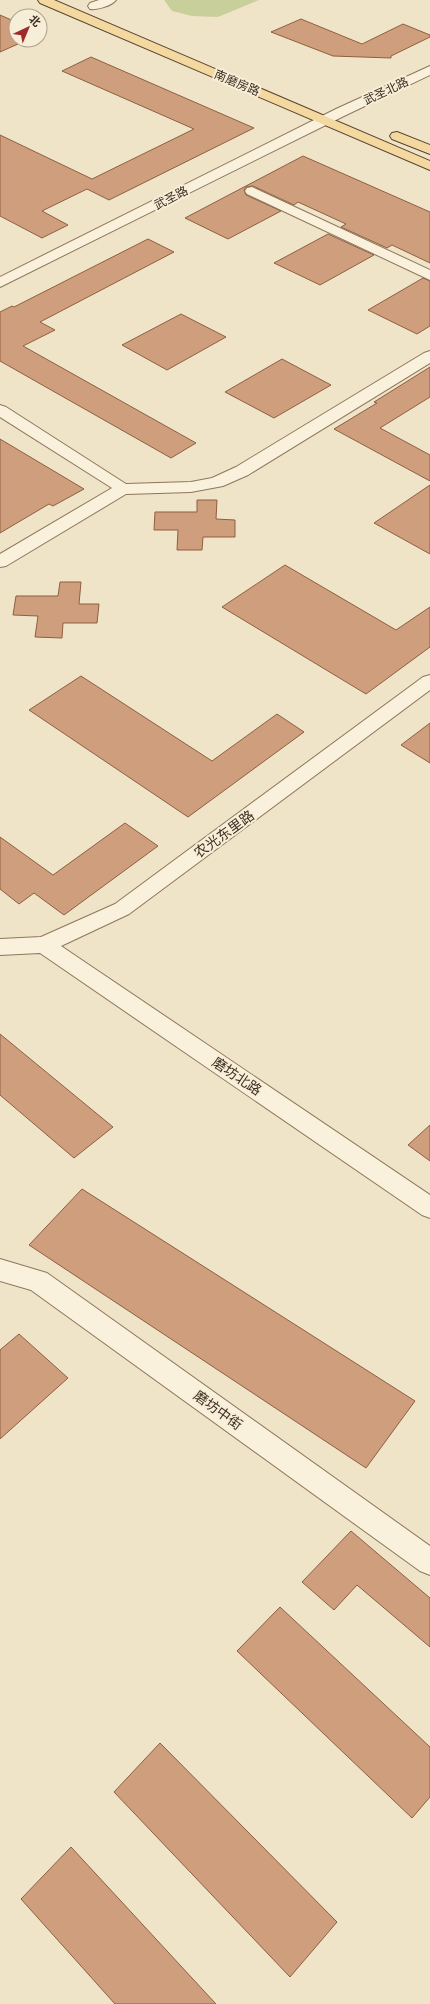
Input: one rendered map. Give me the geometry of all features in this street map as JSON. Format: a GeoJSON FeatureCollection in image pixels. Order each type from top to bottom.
{"type":"FeatureCollection","features":[{"type":"Feature","properties":{"kind":"main road","name":"南磨房路"},"geometry":{"type":"LineString","coordinates":[[44,0],[430,166]]}},
{"type":"Feature","properties":{"kind":"main road"},"geometry":{"type":"LineString","coordinates":[[90,4],[110,6]]}},
{"type":"Feature","properties":{"kind":"main road"},"geometry":{"type":"LineString","coordinates":[[323,104],[360,120]]}},
{"type":"Feature","properties":{"kind":"main road"},"geometry":{"type":"LineString","coordinates":[[387,131],[430,150]]}},
{"type":"Feature","properties":{"kind":"street","name":"武圣北路"},"geometry":{"type":"LineString","coordinates":[[341,112],[430,70]]}},
{"type":"Feature","properties":{"kind":"street","name":"武圣路"},"geometry":{"type":"LineString","coordinates":[[0,283],[341,112]]}},
{"type":"Feature","properties":{"kind":"street"},"geometry":{"type":"LineString","coordinates":[[252,191],[430,276]]}},
{"type":"Feature","properties":{"kind":"street"},"geometry":{"type":"LineString","coordinates":[[0,562],[122,490],[191,487],[217,482],[242,471],[430,356]]}},
{"type":"Feature","properties":{"kind":"street"},"geometry":{"type":"LineString","coordinates":[[0,410],[117,484],[122,490]]}},
{"type":"Feature","properties":{"kind":"street","name":"农光东里路"},"geometry":{"type":"LineString","coordinates":[[0,947],[44,945],[122,909],[430,681]]}},
{"type":"Feature","properties":{"kind":"street","name":"磨坊北路"},"geometry":{"type":"LineString","coordinates":[[44,945],[430,1208]]}},
{"type":"Feature","properties":{"kind":"street","name":"磨坊中街"},"geometry":{"type":"LineString","coordinates":[[0,1270],[38,1281],[430,1562]]}},
{"type":"Feature","properties":{"kind":"green space"},"geometry":{"type":"Polygon","coordinates":[[[164,0],[259,0],[218,17],[192,16],[172,11],[164,0]]]}},
{"type":"Feature","properties":{"kind":"building"},"geometry":{"type":"Polygon","coordinates":[[[0,15],[8,18],[9,48],[0,52],[0,15]]]}},
{"type":"Feature","properties":{"kind":"building"},"geometry":{"type":"Polygon","coordinates":[[[301,19],[362,44],[403,24],[430,35],[430,37],[391,56],[391,58],[333,56],[271,32],[301,19]]]}},
{"type":"Feature","properties":{"kind":"building"},"geometry":{"type":"Polygon","coordinates":[[[91,57],[254,128],[109,200],[87,189],[42,211],[68,225],[42,238],[0,216],[0,135],[92,179],[194,129],[62,71],[91,57]]]}},
{"type":"Feature","properties":{"kind":"building"},"geometry":{"type":"Polygon","coordinates":[[[303,156],[430,212],[430,263],[392,245],[387,248],[341,227],[346,224],[298,202],[294,205],[253,186],[246,187],[244,190],[246,195],[281,211],[228,239],[185,218],[303,156]]]}},
{"type":"Feature","properties":{"kind":"building"},"geometry":{"type":"Polygon","coordinates":[[[328,234],[374,255],[320,285],[274,263],[328,234]]]}},
{"type":"Feature","properties":{"kind":"building"},"geometry":{"type":"Polygon","coordinates":[[[148,239],[174,252],[40,322],[55,330],[23,346],[196,443],[171,458],[0,361],[0,312],[12,306],[14,307],[148,239]]]}},
{"type":"Feature","properties":{"kind":"building"},"geometry":{"type":"Polygon","coordinates":[[[423,278],[430,281],[430,326],[417,334],[368,310],[423,278]]]}},
{"type":"Feature","properties":{"kind":"building"},"geometry":{"type":"Polygon","coordinates":[[[181,314],[226,337],[167,370],[122,345],[181,314]]]}},
{"type":"Feature","properties":{"kind":"building"},"geometry":{"type":"Polygon","coordinates":[[[282,359],[331,385],[274,418],[225,392],[282,359]]]}},
{"type":"Feature","properties":{"kind":"building"},"geometry":{"type":"Polygon","coordinates":[[[430,367],[430,397],[380,428],[430,455],[430,481],[334,429],[377,403],[374,402],[430,367]]]}},
{"type":"Feature","properties":{"kind":"building"},"geometry":{"type":"Polygon","coordinates":[[[0,439],[84,489],[53,506],[49,504],[0,533],[0,439]]]}},
{"type":"Feature","properties":{"kind":"building"},"geometry":{"type":"Polygon","coordinates":[[[430,485],[430,554],[374,523],[430,485]]]}},
{"type":"Feature","properties":{"kind":"building"},"geometry":{"type":"Polygon","coordinates":[[[197,500],[217,500],[216,519],[235,520],[235,537],[203,537],[202,550],[177,550],[178,530],[154,530],[155,512],[197,512],[197,500]]]}},
{"type":"Feature","properties":{"kind":"building"},"geometry":{"type":"Polygon","coordinates":[[[285,565],[396,630],[430,607],[430,647],[366,694],[222,607],[285,565]]]}},
{"type":"Feature","properties":{"kind":"building"},"geometry":{"type":"Polygon","coordinates":[[[60,582],[81,582],[79,604],[99,604],[97,623],[63,623],[62,638],[35,637],[38,616],[13,615],[16,596],[58,596],[60,582]]]}},
{"type":"Feature","properties":{"kind":"building"},"geometry":{"type":"Polygon","coordinates":[[[81,676],[212,761],[277,714],[304,732],[188,817],[29,710],[81,676]]]}},
{"type":"Feature","properties":{"kind":"building"},"geometry":{"type":"Polygon","coordinates":[[[430,723],[430,763],[401,745],[430,723]]]}},
{"type":"Feature","properties":{"kind":"building"},"geometry":{"type":"Polygon","coordinates":[[[125,823],[158,846],[64,915],[34,893],[19,904],[0,889],[0,837],[53,875],[125,823]]]}},
{"type":"Feature","properties":{"kind":"building"},"geometry":{"type":"Polygon","coordinates":[[[0,1034],[113,1127],[74,1158],[0,1095],[0,1034]]]}},
{"type":"Feature","properties":{"kind":"building"},"geometry":{"type":"Polygon","coordinates":[[[430,1125],[430,1161],[408,1145],[430,1125]]]}},
{"type":"Feature","properties":{"kind":"building"},"geometry":{"type":"Polygon","coordinates":[[[82,1189],[415,1401],[366,1468],[29,1245],[82,1189]]]}},
{"type":"Feature","properties":{"kind":"building"},"geometry":{"type":"Polygon","coordinates":[[[19,1334],[68,1378],[0,1439],[0,1350],[19,1334]]]}},
{"type":"Feature","properties":{"kind":"building"},"geometry":{"type":"Polygon","coordinates":[[[351,1531],[430,1598],[430,1647],[357,1585],[334,1610],[302,1582],[351,1531]]]}},
{"type":"Feature","properties":{"kind":"building"},"geometry":{"type":"Polygon","coordinates":[[[280,1607],[430,1747],[430,1797],[412,1818],[237,1651],[280,1607]]]}},
{"type":"Feature","properties":{"kind":"building"},"geometry":{"type":"Polygon","coordinates":[[[160,1743],[337,1922],[290,1977],[114,1792],[160,1743]]]}},
{"type":"Feature","properties":{"kind":"building"},"geometry":{"type":"Polygon","coordinates":[[[71,1847],[216,2004],[115,2004],[21,1899],[71,1847]]]}}]}
